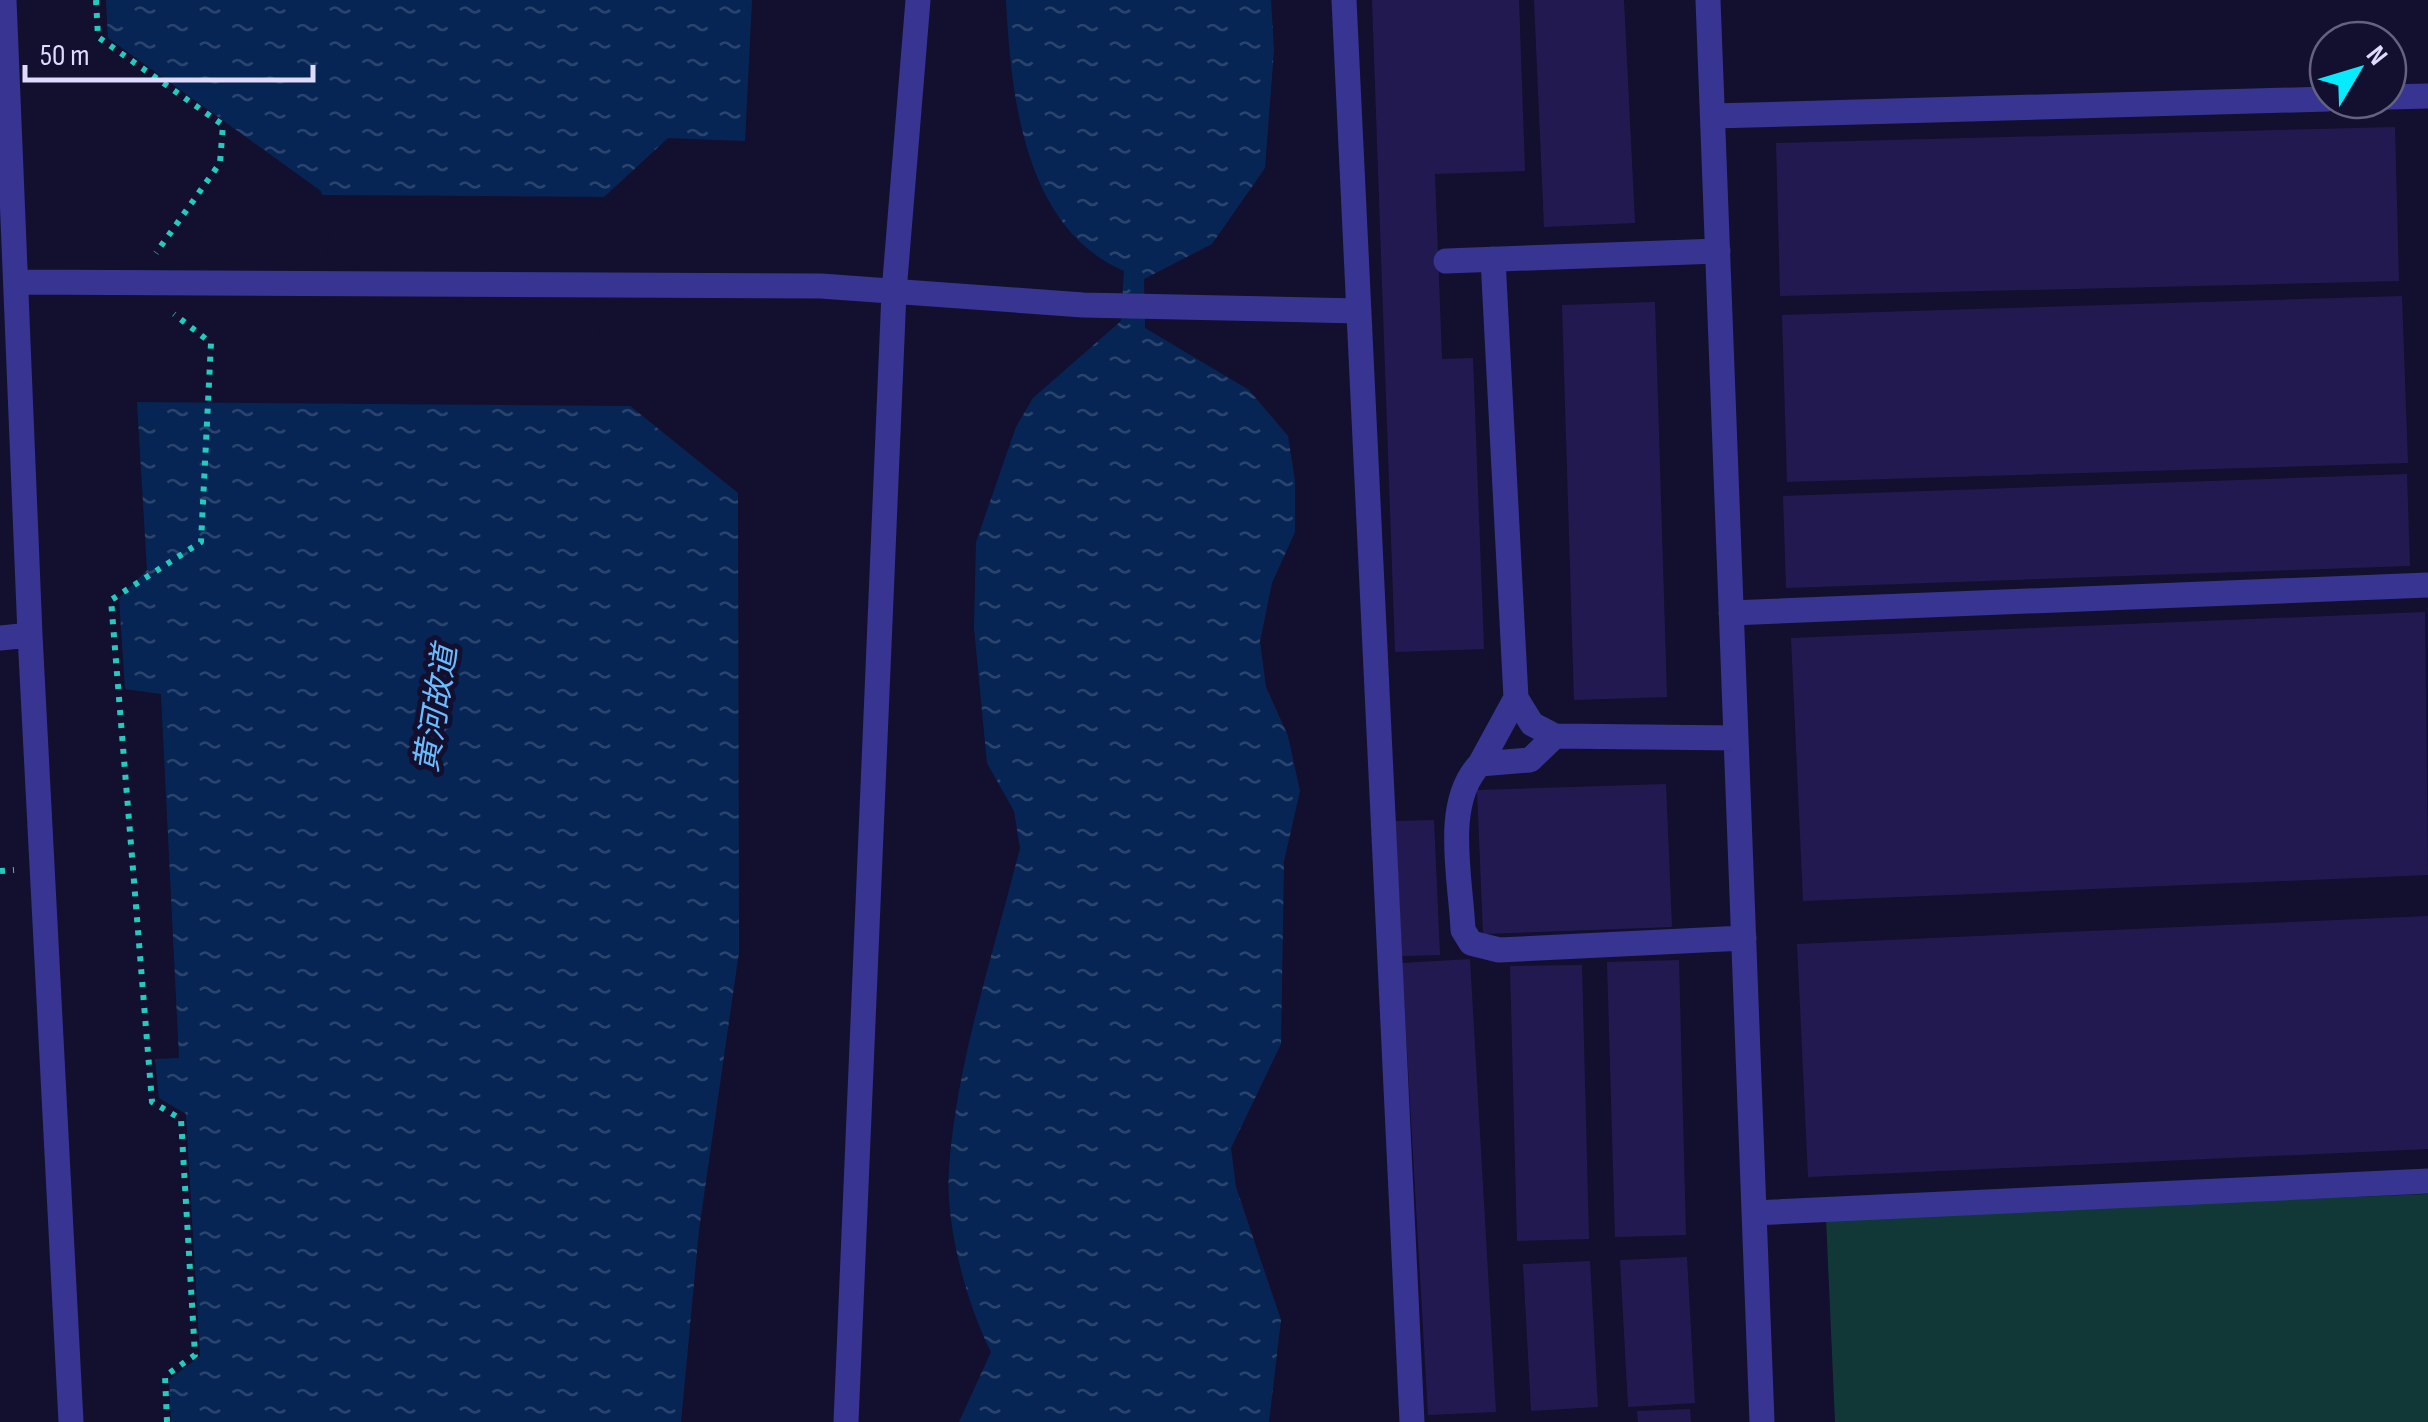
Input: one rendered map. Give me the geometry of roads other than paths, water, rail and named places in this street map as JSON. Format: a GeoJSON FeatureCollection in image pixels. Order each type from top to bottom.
{"type":"FeatureCollection","features":[{"type":"Feature","properties":{"kind":"lane"},"geometry":{"type":"LineString","coordinates":[[4,0],[30,634],[71,1422]]}},
{"type":"Feature","properties":{"kind":"lane"},"geometry":{"type":"LineString","coordinates":[[846,1422],[894,292],[918,0]]}},
{"type":"Feature","properties":{"kind":"lane"},"geometry":{"type":"LineString","coordinates":[[1344,0],[1412,1422]]}},
{"type":"Feature","properties":{"kind":"lane"},"geometry":{"type":"LineString","coordinates":[[1708,0],[1762,1422]]}},
{"type":"Feature","properties":{"kind":"lane"},"geometry":{"type":"LineString","coordinates":[[1712,116],[2308,100]]}},
{"type":"Feature","properties":{"kind":"lane"},"geometry":{"type":"LineString","coordinates":[[1446,260],[1718,251]]}},
{"type":"Feature","properties":{"kind":"lane"},"geometry":{"type":"LineString","coordinates":[[1493,259],[1516,698],[1532,724],[1555,736],[1736,738]]}},
{"type":"Feature","properties":{"kind":"lane"},"geometry":{"type":"LineString","coordinates":[[16,282],[821,286],[1083,305],[1358,311]]}},
{"type":"Feature","properties":{"kind":"lane"},"geometry":{"type":"LineString","coordinates":[[1731,613],[2428,585]]}},
{"type":"Feature","properties":{"kind":"lane"},"geometry":{"type":"LineString","coordinates":[[0,638],[30,634]]}},
{"type":"Feature","properties":{"kind":"lane"},"geometry":{"type":"LineString","coordinates":[[1516,698],[1480,764],[1466,778],[1458,807],[1463,930],[1471,943],[1499,950],[1744,938]]}},
{"type":"Feature","properties":{"kind":"lane"},"geometry":{"type":"LineString","coordinates":[[1480,764],[1530,760],[1555,736]]}},
{"type":"Feature","properties":{"kind":"lane"},"geometry":{"type":"LineString","coordinates":[[1754,1213],[2428,1182]]}},
{"type":"Feature","properties":{"kind":"water","name":"黄河故道"},"geometry":{"type":"Polygon","coordinates":[[[106,0],[752,0],[745,141],[668,138],[577,222],[603,384],[738,493],[739,952],[699,1230],[681,1422],[171,1422],[169,1380],[200,1356],[186,1114],[159,1098],[155,1059],[179,1058],[161,694],[125,689],[119,598],[147,570],[134,352],[266,351],[307,334],[326,296],[334,236],[321,191],[108,38],[106,0]]]}},
{"type":"Feature","properties":{"kind":"water"},"geometry":{"type":"Polygon","coordinates":[[[1006,0],[1271,0],[1274,50],[1265,168],[1212,244],[1144,279],[1145,328],[1249,390],[1288,436],[1295,481],[1295,532],[1272,583],[1260,642],[1266,687],[1288,736],[1300,791],[1284,861],[1281,1044],[1231,1148],[1236,1187],[1281,1320],[1269,1422],[959,1422],[991,1352],[973,1310],[954,1238],[949,1190],[953,1128],[968,1047],[1020,848],[1014,811],[987,763],[974,628],[976,542],[1016,427],[1033,398],[1121,321],[1124,271],[1090,251],[1064,224],[1044,192],[1019,117],[1006,0]]]}}]}
